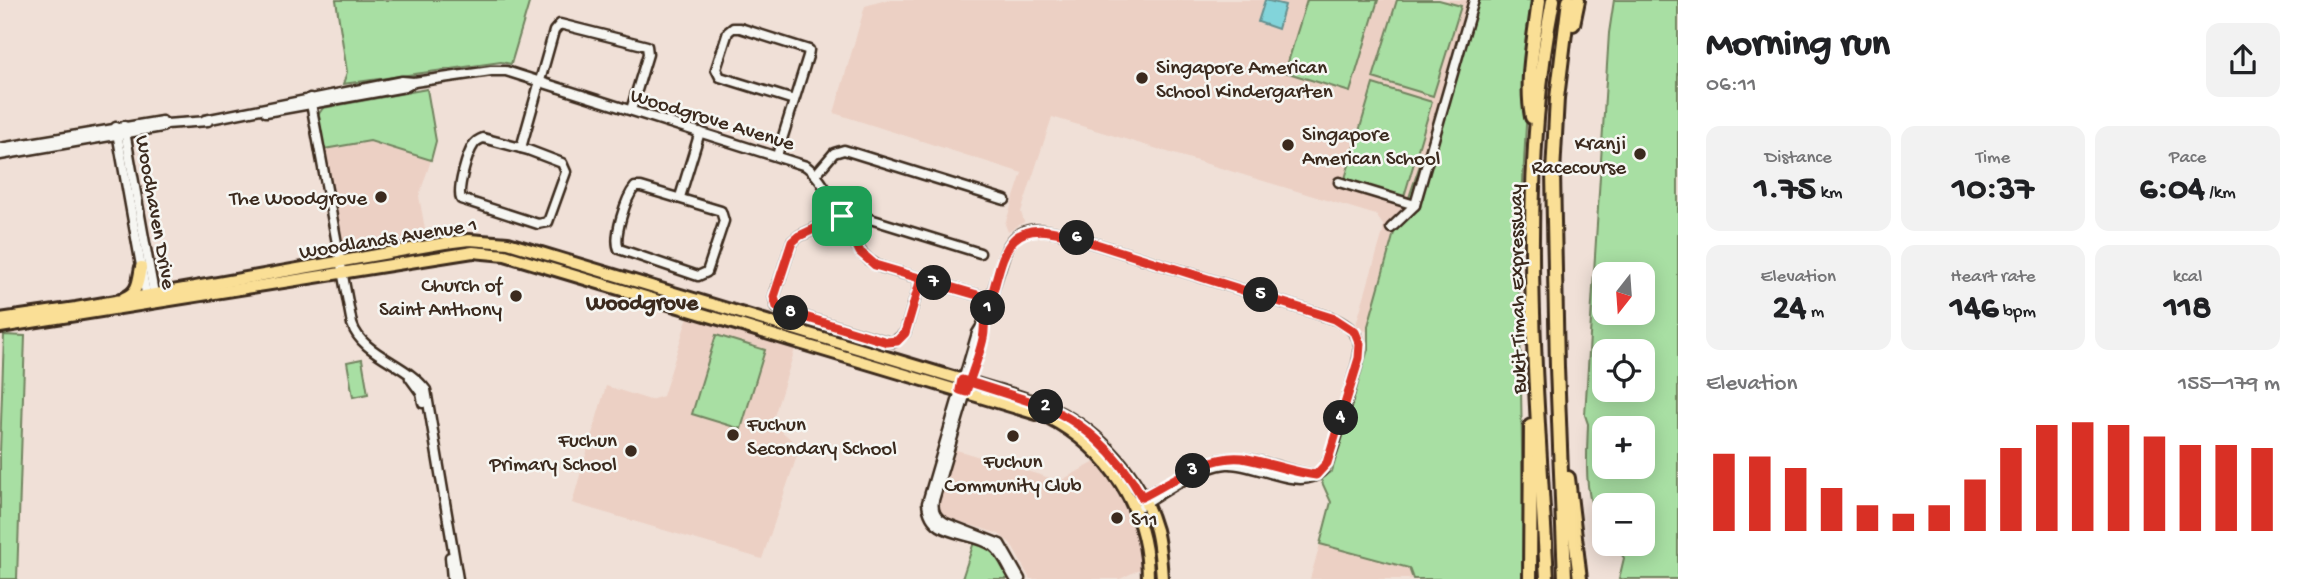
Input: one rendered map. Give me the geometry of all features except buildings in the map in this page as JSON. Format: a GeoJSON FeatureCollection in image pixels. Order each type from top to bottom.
{"type":"FeatureCollection","features":[{"type":"Feature","properties":{"kind":"highway"},"geometry":{"type":"LineString","coordinates":[[1535,127],[1529,97],[1539,0]]}},
{"type":"Feature","properties":{"kind":"highway","name":"Bukit Timah Expressway"},"geometry":{"type":"LineString","coordinates":[[1547,579],[1532,300],[1535,127],[1546,34],[1553,0]]}},
{"type":"Feature","properties":{"kind":"highway","name":"Bukit Timah Expressway"},"geometry":{"type":"LineString","coordinates":[[1565,579],[1553,173],[1557,98],[1569,0]]}},
{"type":"Feature","properties":{"kind":"highway"},"geometry":{"type":"LineString","coordinates":[[1563,52],[1578,0]]}},
{"type":"Feature","properties":{"kind":"highway"},"geometry":{"type":"LineString","coordinates":[[1530,579],[1532,300]]}},
{"type":"Feature","properties":{"kind":"highway"},"geometry":{"type":"LineString","coordinates":[[1562,462],[1570,486],[1580,579]]}},
{"type":"Feature","properties":{"kind":"main road","name":"Woodlands Avenue 1"},"geometry":{"type":"LineString","coordinates":[[0,327],[339,269],[469,240],[508,243],[964,386],[1041,405],[1076,423],[1122,466],[1156,531],[1162,579]]}},
{"type":"Feature","properties":{"kind":"main road"},"geometry":{"type":"LineString","coordinates":[[122,300],[133,294],[138,286],[141,267]]}},
{"type":"Feature","properties":{"kind":"main road","name":"Woodlands Avenue 1"},"geometry":{"type":"LineString","coordinates":[[0,319],[122,300],[151,300]]}},
{"type":"Feature","properties":{"kind":"main road","name":"Woodlands Avenue 1"},"geometry":{"type":"LineString","coordinates":[[1139,503],[1149,579]]}},
{"type":"Feature","properties":{"kind":"street"},"geometry":{"type":"LineString","coordinates":[[1391,228],[1415,205],[1474,0]]}},
{"type":"Feature","properties":{"kind":"street"},"geometry":{"type":"LineString","coordinates":[[521,148],[554,31],[560,24],[647,46],[648,54],[631,110]]}},
{"type":"Feature","properties":{"kind":"street"},"geometry":{"type":"LineString","coordinates":[[777,156],[794,100],[809,50],[740,28],[733,28],[728,32],[716,69],[720,77],[794,100]]}},
{"type":"Feature","properties":{"kind":"street","name":"Woodgrove Avenue"},"geometry":{"type":"LineString","coordinates":[[0,148],[121,130],[162,127],[166,124],[405,87],[414,82],[506,71],[777,156],[806,166],[816,174]]}},
{"type":"Feature","properties":{"kind":"street"},"geometry":{"type":"LineString","coordinates":[[308,102],[351,336],[356,344],[411,379],[421,393],[440,492],[452,579]]}},
{"type":"Feature","properties":{"kind":"street","name":"Woodgrove Avenue"},"geometry":{"type":"LineString","coordinates":[[0,155],[121,130]]}},
{"type":"Feature","properties":{"kind":"street","name":"Woodhaven Drive"},"geometry":{"type":"LineString","coordinates":[[121,130],[141,267],[151,300]]}},
{"type":"Feature","properties":{"kind":"street","name":"Woodhaven Drive"},"geometry":{"type":"LineString","coordinates":[[121,130],[151,300]]}},
{"type":"Feature","properties":{"kind":"street"},"geometry":{"type":"LineString","coordinates":[[680,197],[700,132]]}},
{"type":"Feature","properties":{"kind":"street"},"geometry":{"type":"LineString","coordinates":[[483,138],[521,148],[557,160],[565,167],[566,172],[551,218],[544,224],[465,202],[459,195],[458,190],[474,143],[483,138]]}},
{"type":"Feature","properties":{"kind":"street"},"geometry":{"type":"LineString","coordinates":[[991,299],[875,265],[863,257],[816,174],[834,153],[844,150],[1004,200]]}},
{"type":"Feature","properties":{"kind":"street"},"geometry":{"type":"LineString","coordinates":[[1339,183],[1415,205]]}},
{"type":"Feature","properties":{"kind":"street"},"geometry":{"type":"LineString","coordinates":[[635,187],[680,197],[717,208],[724,216],[710,268],[698,276],[622,251],[616,245],[630,194],[635,187]]}},
{"type":"Feature","properties":{"kind":"street"},"geometry":{"type":"LineString","coordinates":[[921,279],[905,333],[894,342],[873,338],[777,307],[774,297],[792,242],[842,216],[861,216],[980,253]]}},
{"type":"Feature","properties":{"kind":"street"},"geometry":{"type":"LineString","coordinates":[[1015,579],[995,548],[941,528],[929,516],[928,498],[985,330],[982,325],[1010,242],[1018,234],[1037,229],[1064,234],[1347,325],[1358,338],[1359,358],[1324,469],[1316,475],[1300,479],[1237,464],[1225,464],[1201,472],[1139,503]]}},
{"type":"Feature","properties":{"kind":"street"},"geometry":{"type":"LineString","coordinates":[[339,269],[355,333],[362,343],[405,369],[426,390],[458,579]]}},
{"type":"Feature","properties":{"kind":"street"},"geometry":{"type":"LineString","coordinates":[[964,386],[934,500],[935,513],[950,525],[992,538],[1000,544],[1020,579]]}},
{"type":"Feature","properties":{"kind":"shaded area","name":"Singapore American School"},"geometry":{"type":"Polygon","coordinates":[[[886,0],[1474,0],[1382,335],[1355,328],[1383,232],[1383,225],[1376,215],[1052,117],[1021,212],[1024,222],[1008,232],[1005,224],[1022,173],[834,113],[865,6],[886,0]]]}},
{"type":"Feature","properties":{"kind":"shaded area","name":"The Woodgrove"},"geometry":{"type":"Polygon","coordinates":[[[370,141],[431,160],[419,196],[427,240],[348,254],[342,249],[324,149],[370,141]]]}},
{"type":"Feature","properties":{"kind":"shaded area","name":"Fuchun Secondary School"},"geometry":{"type":"Polygon","coordinates":[[[689,313],[796,346],[772,423],[800,447],[762,559],[572,503],[606,386],[650,400],[663,396],[689,313]]]}},
{"type":"Feature","properties":{"kind":"shaded area"},"geometry":{"type":"Polygon","coordinates":[[[953,449],[1060,481],[1095,462],[1115,487],[1134,528],[1142,568],[1120,579],[1030,579],[1011,544],[999,534],[946,517],[939,511],[937,502],[953,449]]]}},
{"type":"Feature","properties":{"kind":"shaded area"},"geometry":{"type":"Polygon","coordinates":[[[1320,544],[1409,568],[1413,579],[1310,579],[1320,544]]]}},
{"type":"Feature","properties":{"kind":"green space"},"geometry":{"type":"Polygon","coordinates":[[[336,0],[530,0],[511,64],[501,62],[343,84],[347,72],[336,0]]]}},
{"type":"Feature","properties":{"kind":"green space"},"geometry":{"type":"Polygon","coordinates":[[[1307,0],[1378,0],[1350,92],[1285,72],[1307,0]]]}},
{"type":"Feature","properties":{"kind":"green space"},"geometry":{"type":"Polygon","coordinates":[[[1397,0],[1439,0],[1461,6],[1433,96],[1373,78],[1397,0]]]}},
{"type":"Feature","properties":{"kind":"green space"},"geometry":{"type":"Polygon","coordinates":[[[1476,0],[1535,0],[1519,258],[1524,579],[1413,579],[1409,568],[1320,544],[1331,502],[1320,478],[1332,471],[1368,349],[1368,326],[1397,222],[1403,215],[1476,0]]]}},
{"type":"Feature","properties":{"kind":"green space","name":"Kranji Racecourse"},"geometry":{"type":"Polygon","coordinates":[[[1614,0],[1678,0],[1678,579],[1619,579],[1623,556],[1655,556],[1655,493],[1592,493],[1592,504],[1589,494],[1588,424],[1585,415],[1592,304],[1592,326],[1656,326],[1656,262],[1595,262],[1609,33],[1614,0]]]}},
{"type":"Feature","properties":{"kind":"green space"},"geometry":{"type":"Polygon","coordinates":[[[1373,84],[1432,102],[1403,200],[1344,182],[1373,84]]]}},
{"type":"Feature","properties":{"kind":"green space"},"geometry":{"type":"Polygon","coordinates":[[[427,89],[436,141],[431,160],[370,141],[324,149],[318,115],[323,108],[427,89]]]}},
{"type":"Feature","properties":{"kind":"green space"},"geometry":{"type":"Polygon","coordinates":[[[4,335],[25,336],[17,579],[0,579],[4,335]]]}},
{"type":"Feature","properties":{"kind":"green space"},"geometry":{"type":"Polygon","coordinates":[[[716,335],[765,350],[741,429],[692,414],[716,335]]]}},
{"type":"Feature","properties":{"kind":"green space"},"geometry":{"type":"Polygon","coordinates":[[[362,359],[368,394],[353,397],[347,362],[362,359]]]}},
{"type":"Feature","properties":{"kind":"green space"},"geometry":{"type":"Polygon","coordinates":[[[974,542],[996,551],[1012,579],[962,579],[974,542]]]}},
{"type":"Feature","properties":{"kind":"water"},"geometry":{"type":"Polygon","coordinates":[[[1265,0],[1285,5],[1278,29],[1258,22],[1265,0]]]}},
{"type":"Feature","properties":{"kind":"place","name":"Singapore American School Kindergarten"},"geometry":{"type":"Point","coordinates":[1142,78]}},
{"type":"Feature","properties":{"kind":"place","name":"Singapore American School"},"geometry":{"type":"Point","coordinates":[1288,145]}},
{"type":"Feature","properties":{"kind":"place","name":"Kranji Racecourse"},"geometry":{"type":"Point","coordinates":[1640,154]}},
{"type":"Feature","properties":{"kind":"place","name":"The Woodgrove"},"geometry":{"type":"Point","coordinates":[381,197]}},
{"type":"Feature","properties":{"kind":"place","name":"Church of Saint Anthony"},"geometry":{"type":"Point","coordinates":[516,296]}},
{"type":"Feature","properties":{"kind":"place","name":"Fuchun Secondary School"},"geometry":{"type":"Point","coordinates":[733,435]}},
{"type":"Feature","properties":{"kind":"place","name":"Fuchun Community Club"},"geometry":{"type":"Point","coordinates":[1013,436]}},
{"type":"Feature","properties":{"kind":"place","name":"Fuchun Primary School"},"geometry":{"type":"Point","coordinates":[631,451]}},
{"type":"Feature","properties":{"kind":"place","name":"S11"},"geometry":{"type":"Point","coordinates":[1117,518]}},
{"type":"Feature","properties":{"kind":"district","name":"Woodgrove"},"geometry":{"type":"Point","coordinates":[642,301]}},
{"type":"Feature","properties":{"kind":"route"},"geometry":{"type":"LineString","coordinates":[[842,216],[792,242],[774,297],[775,302],[782,310],[887,342],[897,341],[905,333],[921,279],[983,296],[991,299],[1010,242],[1018,234],[1037,229],[1064,234],[1347,325],[1358,338],[1359,358],[1324,469],[1316,475],[1300,474],[1243,458],[1222,459],[1202,466],[1142,497],[1131,477],[1096,439],[1055,410],[1035,403],[976,384],[969,382],[962,380],[960,390],[966,392],[969,382],[983,335],[985,330],[982,325],[991,299],[921,279],[869,262],[860,252],[842,216]]}}]}
